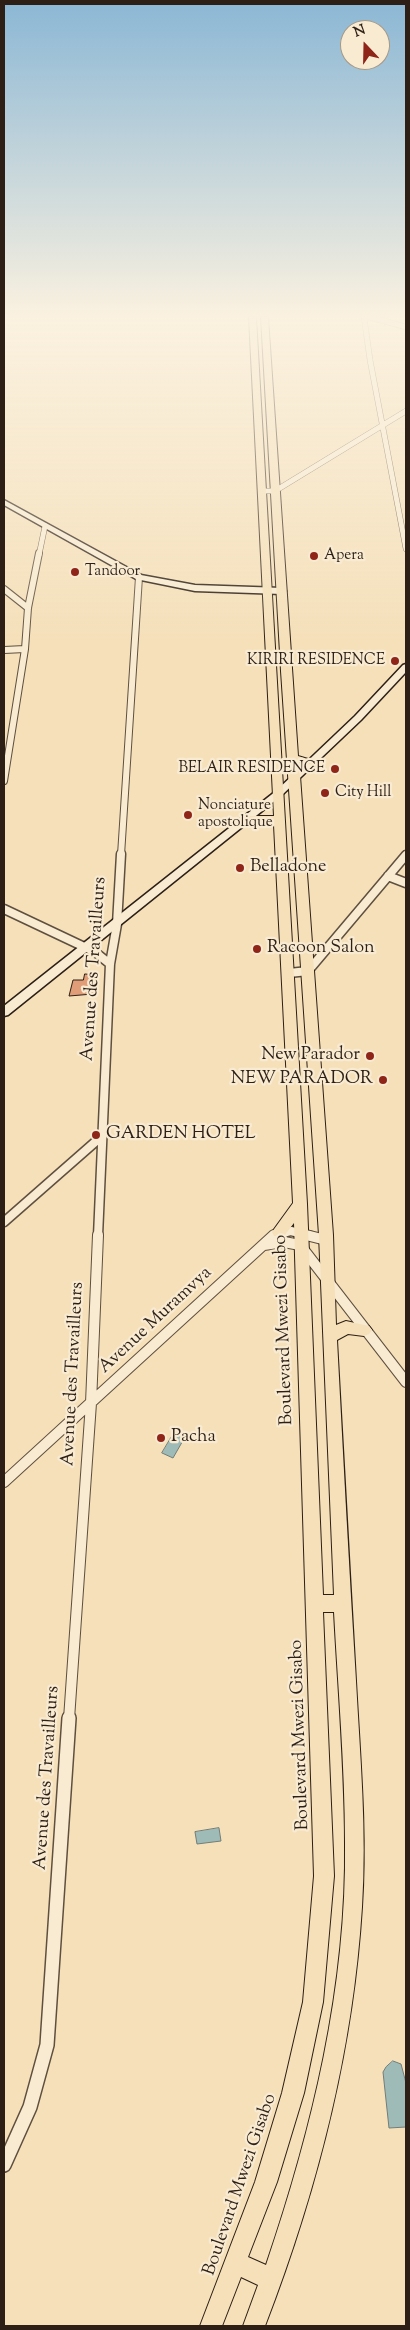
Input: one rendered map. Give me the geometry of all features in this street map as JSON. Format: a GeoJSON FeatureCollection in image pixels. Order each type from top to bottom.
{"type":"FeatureCollection","features":[{"type":"Feature","properties":{"kind":"main road","name":"Boulevard Mwezi Gisabo"},"geometry":{"type":"LineString","coordinates":[[211,2326],[266,2182],[290,2102],[313,2002],[324,1876],[300,1204],[279,793],[278,671],[264,426]]}},
{"type":"Feature","properties":{"kind":"main road","name":"Boulevard Mwezi Gisabo"},"geometry":{"type":"LineString","coordinates":[[254,2326],[272,2280],[314,2153],[334,2067],[352,1926],[355,1843],[329,1337],[326,1240],[296,779],[278,671]]}},
{"type":"Feature","properties":{"kind":"main road"},"geometry":{"type":"LineString","coordinates":[[294,758],[313,762]]}},
{"type":"Feature","properties":{"kind":"main road"},"geometry":{"type":"LineString","coordinates":[[248,819],[268,818],[281,824]]}},
{"type":"Feature","properties":{"kind":"main road"},"geometry":{"type":"LineString","coordinates":[[279,1232],[300,1204]]}},
{"type":"Feature","properties":{"kind":"main road"},"geometry":{"type":"LineString","coordinates":[[329,1337],[346,1327],[364,1330]]}},
{"type":"Feature","properties":{"kind":"main road"},"geometry":{"type":"LineString","coordinates":[[315,1604],[343,1603]]}},
{"type":"Feature","properties":{"kind":"main road"},"geometry":{"type":"LineString","coordinates":[[236,2263],[272,2280]]}},
{"type":"Feature","properties":{"kind":"street"},"geometry":{"type":"LineString","coordinates":[[268,491],[382,426],[392,468],[406,549]]}},
{"type":"Feature","properties":{"kind":"street"},"geometry":{"type":"LineString","coordinates":[[4,502],[139,577],[194,588],[274,591]]}},
{"type":"Feature","properties":{"kind":"street"},"geometry":{"type":"LineString","coordinates":[[4,781],[7,747],[24,649],[28,608],[45,526]]}},
{"type":"Feature","properties":{"kind":"street","name":"Avenue des Travailleurs"},"geometry":{"type":"LineString","coordinates":[[4,2165],[18,2138],[35,2094],[47,2046],[91,1403],[110,964],[117,924],[139,577]]}},
{"type":"Feature","properties":{"kind":"street"},"geometry":{"type":"LineString","coordinates":[[4,589],[28,608]]}},
{"type":"Feature","properties":{"kind":"street"},"geometry":{"type":"LineString","coordinates":[[4,650],[24,649]]}},
{"type":"Feature","properties":{"kind":"street"},"geometry":{"type":"LineString","coordinates":[[4,1012],[117,924],[296,779],[406,667]]}},
{"type":"Feature","properties":{"kind":"street"},"geometry":{"type":"LineString","coordinates":[[289,973],[308,971],[406,855]]}},
{"type":"Feature","properties":{"kind":"street"},"geometry":{"type":"LineString","coordinates":[[388,876],[406,883]]}},
{"type":"Feature","properties":{"kind":"street"},"geometry":{"type":"LineString","coordinates":[[4,909],[86,948],[105,958],[110,964]]}},
{"type":"Feature","properties":{"kind":"street"},"geometry":{"type":"LineString","coordinates":[[4,1222],[102,1136]]}},
{"type":"Feature","properties":{"kind":"street"},"geometry":{"type":"LineString","coordinates":[[279,1232],[291,1230],[300,1238],[364,1330],[406,1382]]}},
{"type":"Feature","properties":{"kind":"street","name":"Avenue Muramvya"},"geometry":{"type":"LineString","coordinates":[[4,1482],[279,1232]]}},
{"type":"Feature","properties":{"kind":"street"},"geometry":{"type":"LineString","coordinates":[[264,1245],[300,1238],[326,1240]]}},
{"type":"Feature","properties":{"kind":"water"},"geometry":{"type":"Polygon","coordinates":[[[174,1433],[185,1437],[173,1458],[162,1453],[174,1433]]]}},
{"type":"Feature","properties":{"kind":"water"},"geometry":{"type":"Polygon","coordinates":[[[219,1828],[221,1841],[197,1844],[195,1832],[219,1828]]]}},
{"type":"Feature","properties":{"kind":"water"},"geometry":{"type":"Polygon","coordinates":[[[393,2061],[401,2064],[406,2083],[406,2127],[389,2128],[383,2072],[393,2061]]]}},
{"type":"Feature","properties":{"kind":"building"},"geometry":{"type":"Polygon","coordinates":[[[85,974],[97,975],[93,994],[69,996],[73,980],[83,980],[85,974]]]}},
{"type":"Feature","properties":{"kind":"place","name":"Apera"},"geometry":{"type":"Point","coordinates":[314,556]}},
{"type":"Feature","properties":{"kind":"place","name":"Tandoor"},"geometry":{"type":"Point","coordinates":[75,572]}},
{"type":"Feature","properties":{"kind":"place","name":"KIRIRI RESIDENCE"},"geometry":{"type":"Point","coordinates":[395,661]}},
{"type":"Feature","properties":{"kind":"place","name":"BELAIR RESIDENCE"},"geometry":{"type":"Point","coordinates":[335,769]}},
{"type":"Feature","properties":{"kind":"place","name":"City Hill"},"geometry":{"type":"Point","coordinates":[325,793]}},
{"type":"Feature","properties":{"kind":"place","name":"Nonciature apostolique"},"geometry":{"type":"Point","coordinates":[188,815]}},
{"type":"Feature","properties":{"kind":"place","name":"Belladone"},"geometry":{"type":"Point","coordinates":[240,868]}},
{"type":"Feature","properties":{"kind":"place","name":"Racoon Salon"},"geometry":{"type":"Point","coordinates":[257,949]}},
{"type":"Feature","properties":{"kind":"place","name":"New Parador"},"geometry":{"type":"Point","coordinates":[370,1056]}},
{"type":"Feature","properties":{"kind":"place","name":"NEW PARADOR"},"geometry":{"type":"Point","coordinates":[383,1080]}},
{"type":"Feature","properties":{"kind":"place","name":"GARDEN HOTEL"},"geometry":{"type":"Point","coordinates":[96,1135]}},
{"type":"Feature","properties":{"kind":"place","name":"Pacha"},"geometry":{"type":"Point","coordinates":[161,1438]}}]}
